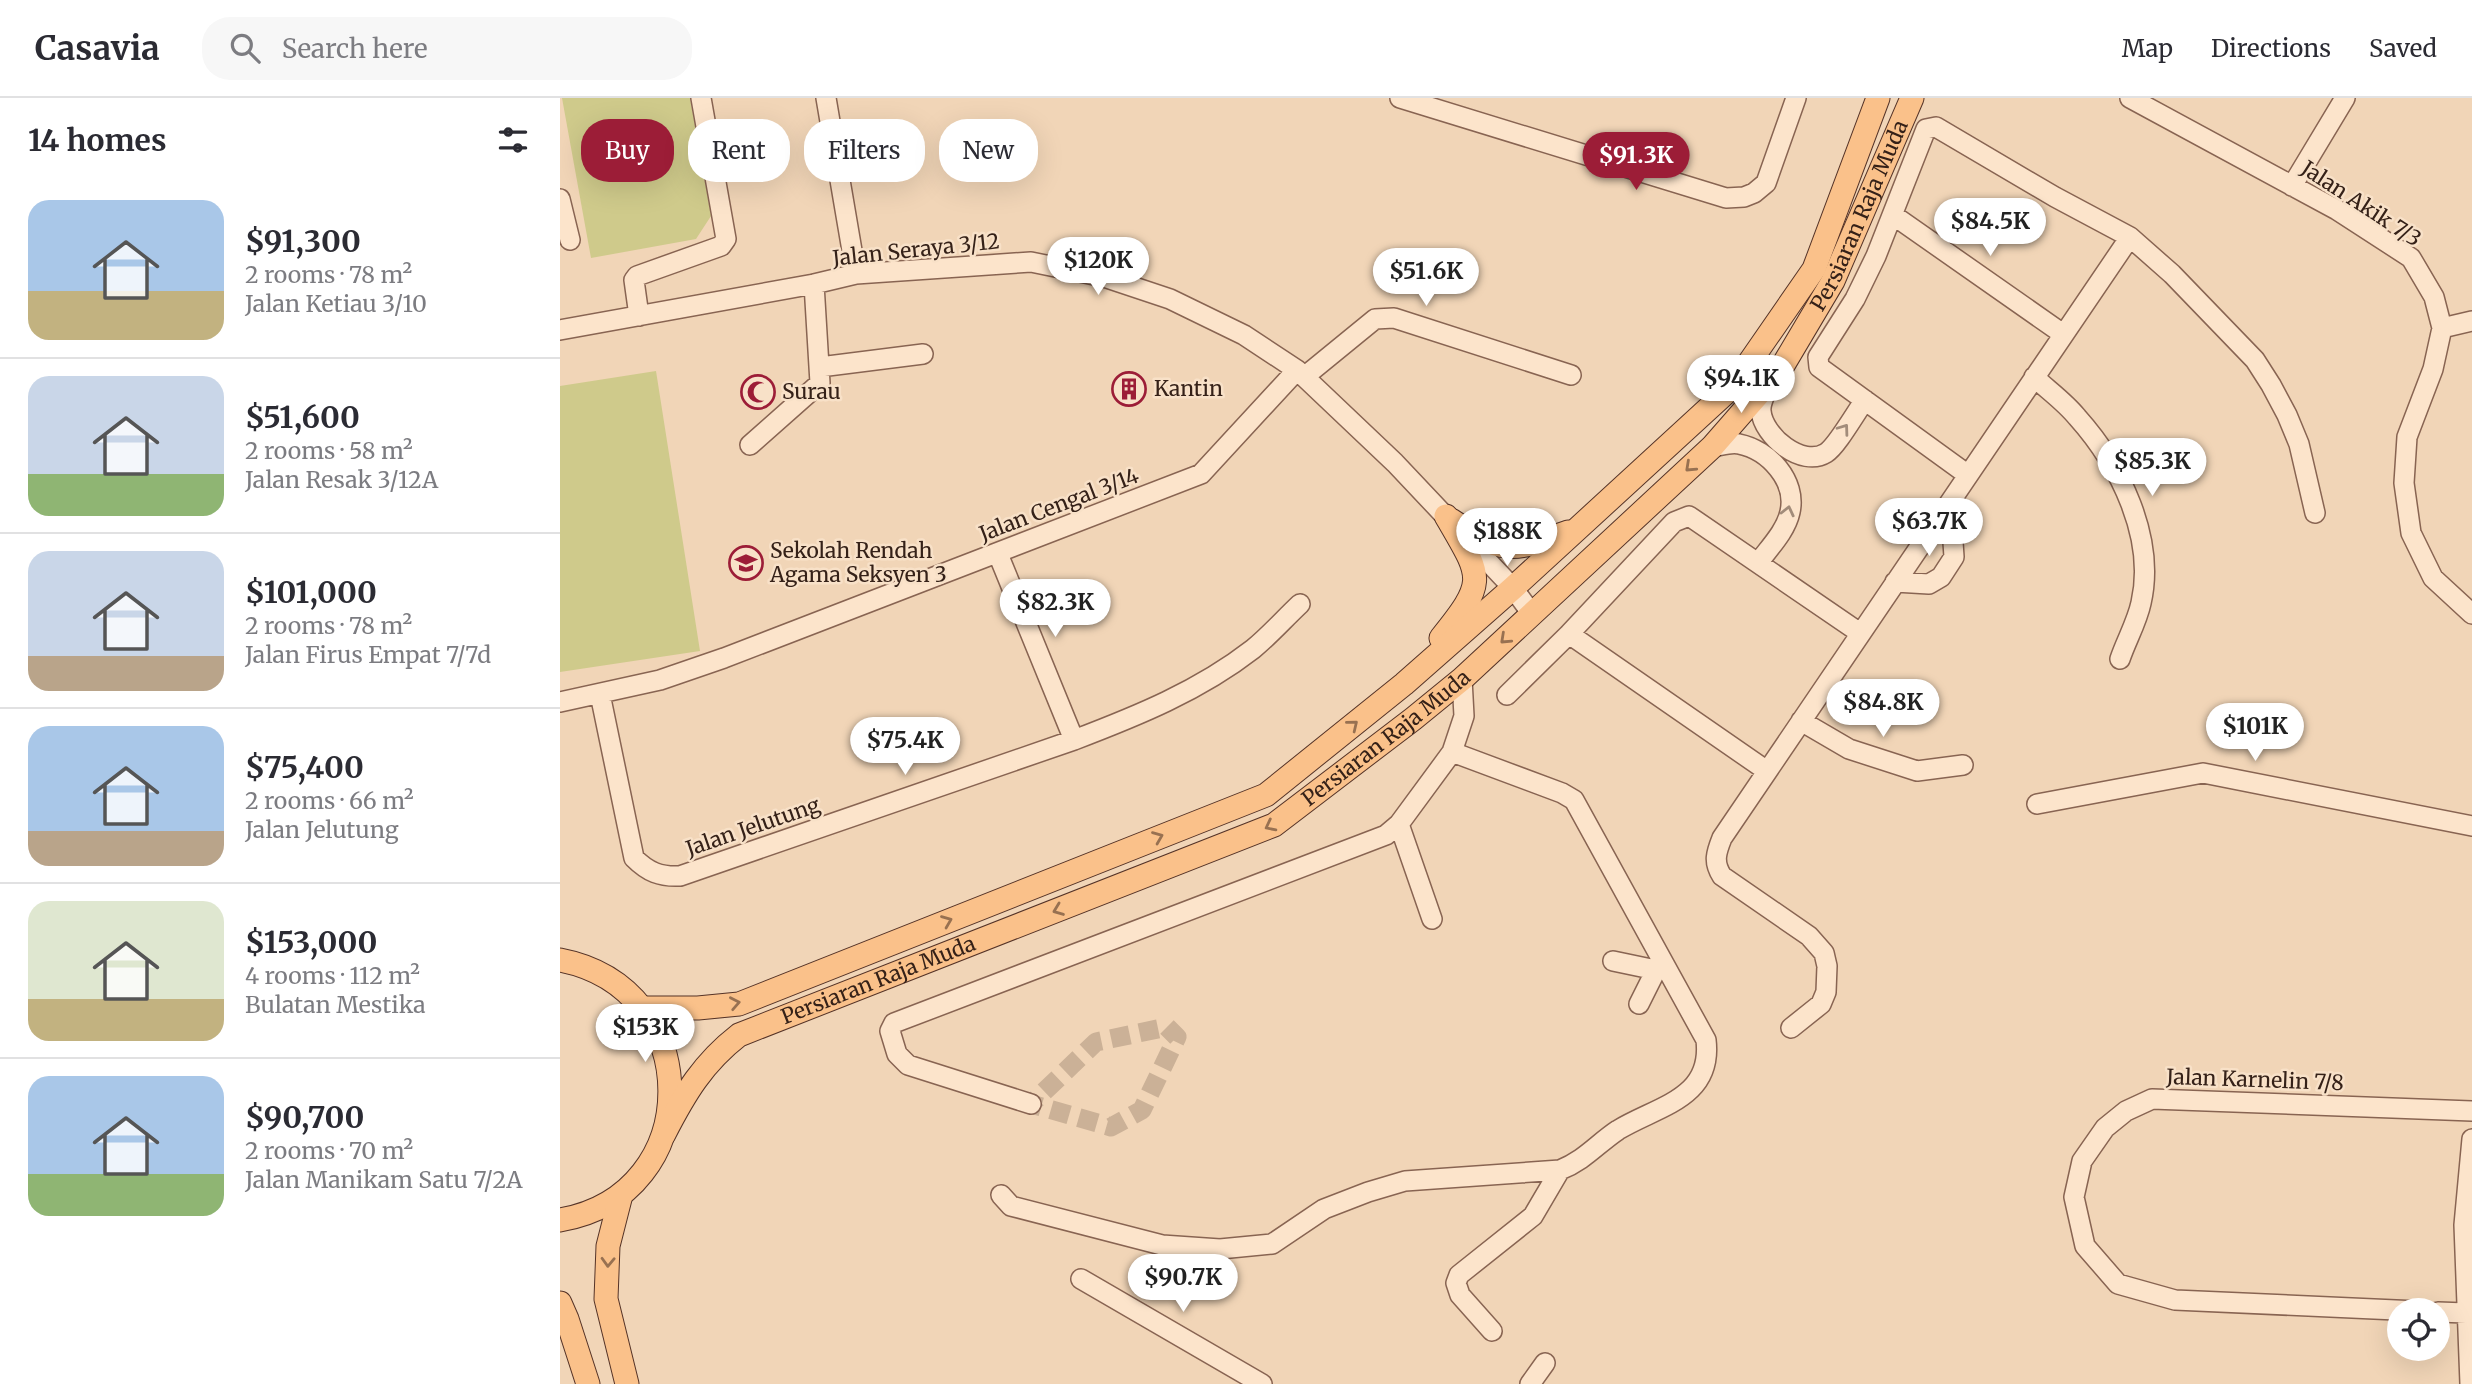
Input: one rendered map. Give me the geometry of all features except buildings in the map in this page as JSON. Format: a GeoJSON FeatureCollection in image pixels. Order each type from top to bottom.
{"type":"FeatureCollection","features":[{"type":"Feature","properties":{"kind":"main road","name":"Persiaran Raja Muda"},"geometry":{"type":"LineString","coordinates":[[643,1008],[698,1008],[739,1004],[1265,795],[1404,684],[1733,386],[1814,269],[1878,98]]}},
{"type":"Feature","properties":{"kind":"main road","name":"Persiaran Raja Muda"},"geometry":{"type":"LineString","coordinates":[[664,1133],[696,1078],[715,1054],[739,1035],[1274,825],[1462,679],[1712,447],[1782,367],[1833,281],[1912,98]]}},
{"type":"Feature","properties":{"kind":"main road"},"geometry":{"type":"LineString","coordinates":[[1446,516],[1480,539],[1499,546],[1529,546],[1579,528]]}},
{"type":"Feature","properties":{"kind":"main road"},"geometry":{"type":"LineString","coordinates":[[1404,684],[1469,602],[1475,588],[1475,575],[1470,558],[1446,516]]}},
{"type":"Feature","properties":{"kind":"main road"},"geometry":{"type":"LineString","coordinates":[[560,946],[584,965],[616,982],[643,1008],[664,1046],[671,1090],[664,1133],[647,1168],[621,1195],[583,1216],[560,1220]]}},
{"type":"Feature","properties":{"kind":"main road"},"geometry":{"type":"LineString","coordinates":[[560,960],[584,965]]}},
{"type":"Feature","properties":{"kind":"main road"},"geometry":{"type":"LineString","coordinates":[[621,1195],[608,1246],[606,1299],[627,1384]]}},
{"type":"Feature","properties":{"kind":"main road"},"geometry":{"type":"LineString","coordinates":[[560,1303],[588,1384]]}},
{"type":"Feature","properties":{"kind":"street"},"geometry":{"type":"LineString","coordinates":[[639,316],[634,280],[637,276],[721,246],[726,239],[701,98]]}},
{"type":"Feature","properties":{"kind":"street"},"geometry":{"type":"LineString","coordinates":[[826,98],[856,274]]}},
{"type":"Feature","properties":{"kind":"street"},"geometry":{"type":"LineString","coordinates":[[1400,98],[1726,198],[1744,197],[1766,183],[1796,98]]}},
{"type":"Feature","properties":{"kind":"street","name":"Jalan Akik 7/3"},"geometry":{"type":"LineString","coordinates":[[2130,98],[2337,210],[2411,258],[2434,297],[2441,328],[2433,369],[2407,437],[2404,483],[2411,533],[2433,578],[2472,614]]}},
{"type":"Feature","properties":{"kind":"street"},"geometry":{"type":"LineString","coordinates":[[2292,186],[2345,98]]}},
{"type":"Feature","properties":{"kind":"street"},"geometry":{"type":"LineString","coordinates":[[1968,475],[1819,367],[1818,357],[1854,299],[1876,256],[1926,129],[1936,127],[2055,197],[2130,237],[2172,274],[2260,368],[2287,415],[2299,444],[2315,513]]}},
{"type":"Feature","properties":{"kind":"street"},"geometry":{"type":"LineString","coordinates":[[560,199],[569,240]]}},
{"type":"Feature","properties":{"kind":"street"},"geometry":{"type":"LineString","coordinates":[[1893,215],[2063,334]]}},
{"type":"Feature","properties":{"kind":"street"},"geometry":{"type":"LineString","coordinates":[[1791,1028],[1821,1004],[1826,992],[1828,966],[1824,953],[1809,936],[1722,876],[1716,867],[1715,854],[1722,838],[1767,771],[2130,237]]}},
{"type":"Feature","properties":{"kind":"street","name":"Jalan Seraya 3/12"},"geometry":{"type":"LineString","coordinates":[[560,330],[856,274],[1031,262],[1104,277],[1170,299],[1244,335],[1301,373],[1446,516],[1513,588],[1532,614]]}},
{"type":"Feature","properties":{"kind":"street"},"geometry":{"type":"LineString","coordinates":[[750,445],[817,388],[821,378],[814,284]]}},
{"type":"Feature","properties":{"kind":"street","name":"Jalan Cengal 3/14"},"geometry":{"type":"LineString","coordinates":[[560,702],[660,680],[724,658],[1201,474],[1301,373],[1375,319],[1394,318],[1571,376]]}},
{"type":"Feature","properties":{"kind":"street"},"geometry":{"type":"LineString","coordinates":[[2441,328],[2472,321]]}},
{"type":"Feature","properties":{"kind":"street"},"geometry":{"type":"LineString","coordinates":[[820,367],[923,354]]}},
{"type":"Feature","properties":{"kind":"street"},"geometry":{"type":"LineString","coordinates":[[2034,377],[2077,417],[2126,490],[2134,508],[2144,573],[2141,603],[2120,659]]}},
{"type":"Feature","properties":{"kind":"street"},"geometry":{"type":"LineString","coordinates":[[1771,380],[1760,409],[1765,424],[1778,439],[1801,456],[1814,457],[1827,452],[1865,400]]}},
{"type":"Feature","properties":{"kind":"street"},"geometry":{"type":"LineString","coordinates":[[1712,447],[1736,443],[1755,449],[1784,475],[1791,491],[1790,512],[1783,529],[1758,563]]}},
{"type":"Feature","properties":{"kind":"street"},"geometry":{"type":"LineString","coordinates":[[1895,582],[1929,584],[1941,577],[1954,557],[1952,527],[1941,514]]}},
{"type":"Feature","properties":{"kind":"street"},"geometry":{"type":"LineString","coordinates":[[1507,695],[1675,522],[1689,516],[1860,633]]}},
{"type":"Feature","properties":{"kind":"street"},"geometry":{"type":"LineString","coordinates":[[999,554],[1074,740]]}},
{"type":"Feature","properties":{"kind":"street","name":"Jalan Jelutung"},"geometry":{"type":"LineString","coordinates":[[600,694],[634,858],[644,868],[667,877],[680,876],[1138,716],[1199,685],[1253,648],[1300,604]]}},
{"type":"Feature","properties":{"kind":"street"},"geometry":{"type":"LineString","coordinates":[[1569,634],[1767,771]]}},
{"type":"Feature","properties":{"kind":"street"},"geometry":{"type":"LineString","coordinates":[[1031,1104],[908,1065],[897,1054],[890,1031],[894,1023],[1386,835],[1399,824],[1452,752],[1464,716],[1462,679]]}},
{"type":"Feature","properties":{"kind":"street"},"geometry":{"type":"LineString","coordinates":[[1801,721],[1849,749],[1917,771],[1962,765]]}},
{"type":"Feature","properties":{"kind":"street"},"geometry":{"type":"LineString","coordinates":[[1001,1195],[1011,1206],[1162,1245],[1220,1249],[1272,1244],[1324,1209],[1405,1181],[1560,1170],[1576,1164],[1617,1131],[1685,1096],[1697,1084],[1707,1053],[1706,1040],[1659,965],[1574,800],[1452,752]]}},
{"type":"Feature","properties":{"kind":"street"},"geometry":{"type":"LineString","coordinates":[[2037,804],[2203,773],[2472,826]]}},
{"type":"Feature","properties":{"kind":"street"},"geometry":{"type":"LineString","coordinates":[[1399,824],[1432,919]]}},
{"type":"Feature","properties":{"kind":"street"},"geometry":{"type":"LineString","coordinates":[[1613,961],[1659,965]]}},
{"type":"Feature","properties":{"kind":"street"},"geometry":{"type":"LineString","coordinates":[[1639,1004],[1659,965]]}},
{"type":"Feature","properties":{"kind":"street","name":"Jalan Karnelin 7/8"},"geometry":{"type":"LineString","coordinates":[[2387,1310],[2175,1300],[2119,1284],[2085,1247],[2074,1197],[2082,1161],[2105,1128],[2126,1111],[2152,1099],[2472,1111]]}},
{"type":"Feature","properties":{"kind":"street"},"geometry":{"type":"LineString","coordinates":[[2470,1384],[2464,1225],[2472,1139]]}},
{"type":"Feature","properties":{"kind":"street"},"geometry":{"type":"LineString","coordinates":[[1492,1331],[1460,1295],[1456,1283],[1459,1275],[1533,1216],[1560,1170]]}},
{"type":"Feature","properties":{"kind":"street"},"geometry":{"type":"LineString","coordinates":[[1081,1279],[1262,1384]]}},
{"type":"Feature","properties":{"kind":"street"},"geometry":{"type":"LineString","coordinates":[[2450,1312],[2466,1313]]}},
{"type":"Feature","properties":{"kind":"street"},"geometry":{"type":"LineString","coordinates":[[1530,1384],[1545,1363]]}},
{"type":"Feature","properties":{"kind":"shaded area"},"geometry":{"type":"Polygon","coordinates":[[[562,98],[690,98],[694,119],[688,119],[688,182],[705,182],[711,216],[696,239],[591,258],[562,98]]]}},
{"type":"Feature","properties":{"kind":"shaded area"},"geometry":{"type":"Polygon","coordinates":[[[656,371],[700,651],[560,672],[560,386],[656,371]]]}},
{"type":"Feature","properties":{"kind":"tunnel"},"geometry":{"type":"LineString","coordinates":[[1167,1027],[1177,1037],[1142,1110],[1111,1127],[1031,1104],[1096,1042],[1167,1027]]}},
{"type":"Feature","properties":{"kind":"place","name":"Kantin"},"geometry":{"type":"Point","coordinates":[1129,389]}},
{"type":"Feature","properties":{"kind":"place","name":"Surau"},"geometry":{"type":"Point","coordinates":[758,392]}},
{"type":"Feature","properties":{"kind":"place","name":"Sekolah Rendah Agama Seksyen 3"},"geometry":{"type":"Point","coordinates":[746,563]}}]}
